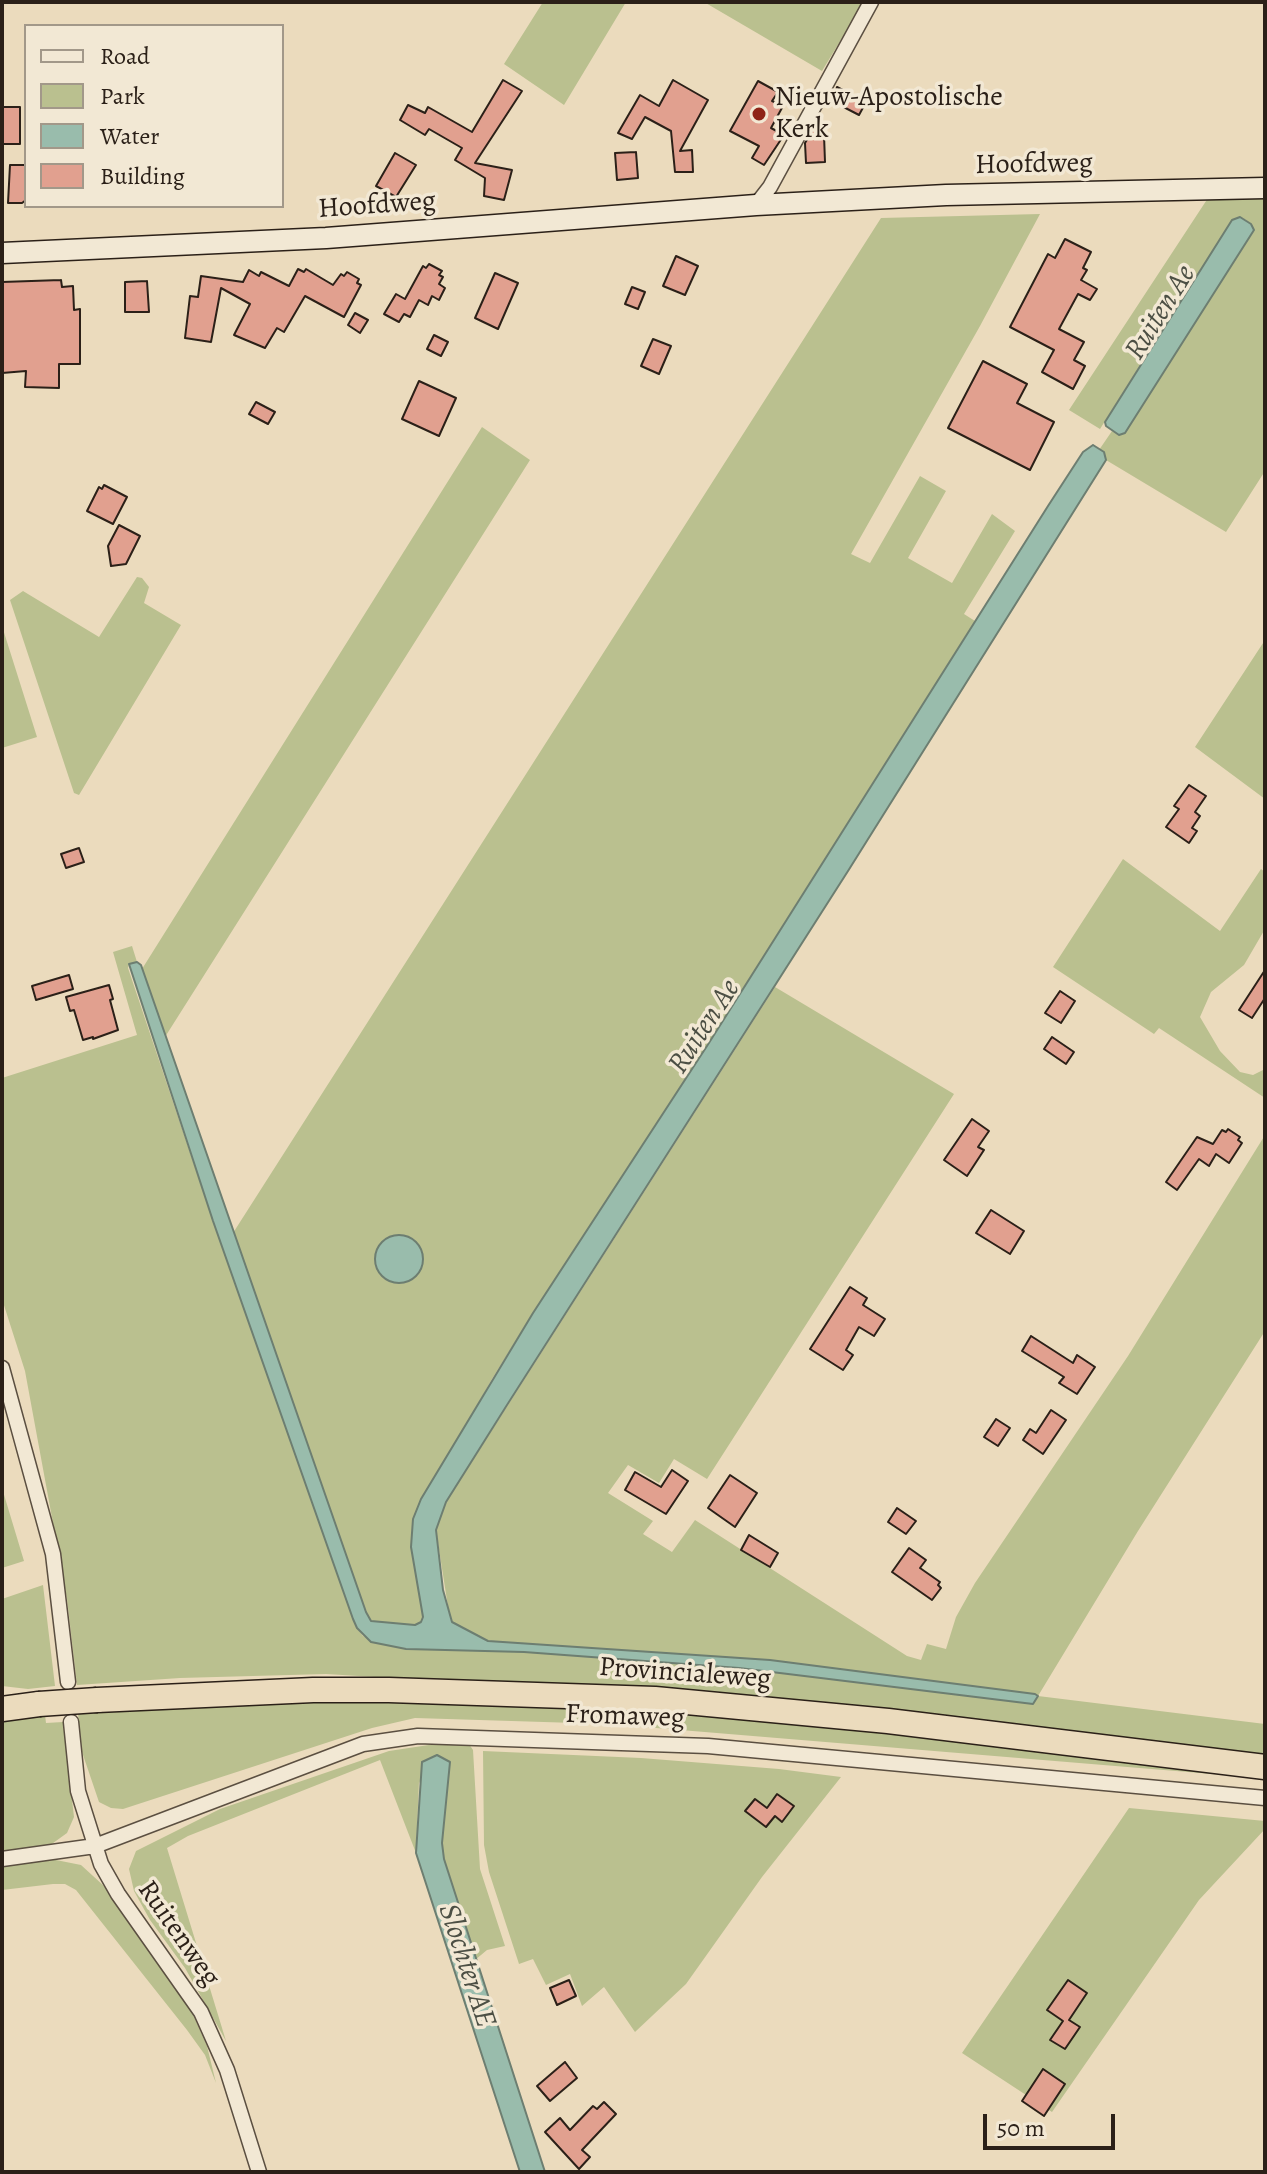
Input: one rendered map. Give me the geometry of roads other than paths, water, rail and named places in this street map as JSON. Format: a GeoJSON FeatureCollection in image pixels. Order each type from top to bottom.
{"type":"FeatureCollection","features":[{"type":"Feature","properties":{"kind":"highway","name":"Provincialeweg"},"geometry":{"type":"LineString","coordinates":[[2,1709],[97,1700],[313,1690],[655,1699],[888,1721],[1265,1767]]}},
{"type":"Feature","properties":{"kind":"main road","name":"Hoofdweg"},"geometry":{"type":"LineString","coordinates":[[2,253],[326,238],[756,205],[946,195],[1265,188]]}},
{"type":"Feature","properties":{"kind":"street"},"geometry":{"type":"LineString","coordinates":[[756,205],[770,187],[871,2]]}},
{"type":"Feature","properties":{"kind":"street"},"geometry":{"type":"LineString","coordinates":[[2,1368],[53,1554],[68,1682]]}},
{"type":"Feature","properties":{"kind":"street","name":"Ruitenweg"},"geometry":{"type":"LineString","coordinates":[[71,1722],[78,1791],[95,1846],[118,1894],[201,2012],[227,2070],[259,2172]]}},
{"type":"Feature","properties":{"kind":"street","name":"Fromaweg"},"geometry":{"type":"LineString","coordinates":[[2,1859],[95,1846],[363,1744],[418,1736],[708,1746],[1265,1798]]}},
{"type":"Feature","properties":{"kind":"water"},"geometry":{"type":"Polygon","coordinates":[[[1240,217],[1254,230],[1125,433],[1119,435],[1105,422],[1232,220],[1240,217]]]}},
{"type":"Feature","properties":{"kind":"water"},"geometry":{"type":"Polygon","coordinates":[[[1093,445],[1104,452],[1106,460],[446,1502],[436,1530],[443,1590],[452,1622],[488,1641],[770,1660],[1038,1696],[1033,1704],[739,1668],[524,1652],[406,1649],[371,1642],[353,1619],[213,1221],[129,964],[137,962],[141,965],[366,1612],[371,1621],[415,1625],[423,1617],[411,1547],[413,1519],[421,1499],[533,1313],[707,1046],[1048,506],[1083,452],[1093,445]]]}},
{"type":"Feature","properties":{"kind":"water"},"geometry":{"type":"Polygon","coordinates":[[[399,1235],[416,1242],[423,1259],[416,1276],[399,1283],[382,1276],[375,1259],[382,1242],[399,1235]]]}},
{"type":"Feature","properties":{"kind":"water","name":"Slochter AE"},"geometry":{"type":"Polygon","coordinates":[[[437,1755],[450,1762],[442,1843],[444,1859],[545,2172],[520,2172],[416,1853],[422,1762],[437,1755]]]}},
{"type":"Feature","properties":{"kind":"place","name":"Nieuw-Apostolische Kerk"},"geometry":{"type":"Point","coordinates":[759,114]}},
{"type":"Feature","properties":{"kind":"water label","name":"Ruiten Ae"},"geometry":{"type":"Point","coordinates":[1161,313]}},
{"type":"Feature","properties":{"kind":"water label","name":"Ruiten Ae"},"geometry":{"type":"Point","coordinates":[705,1027]}}]}
